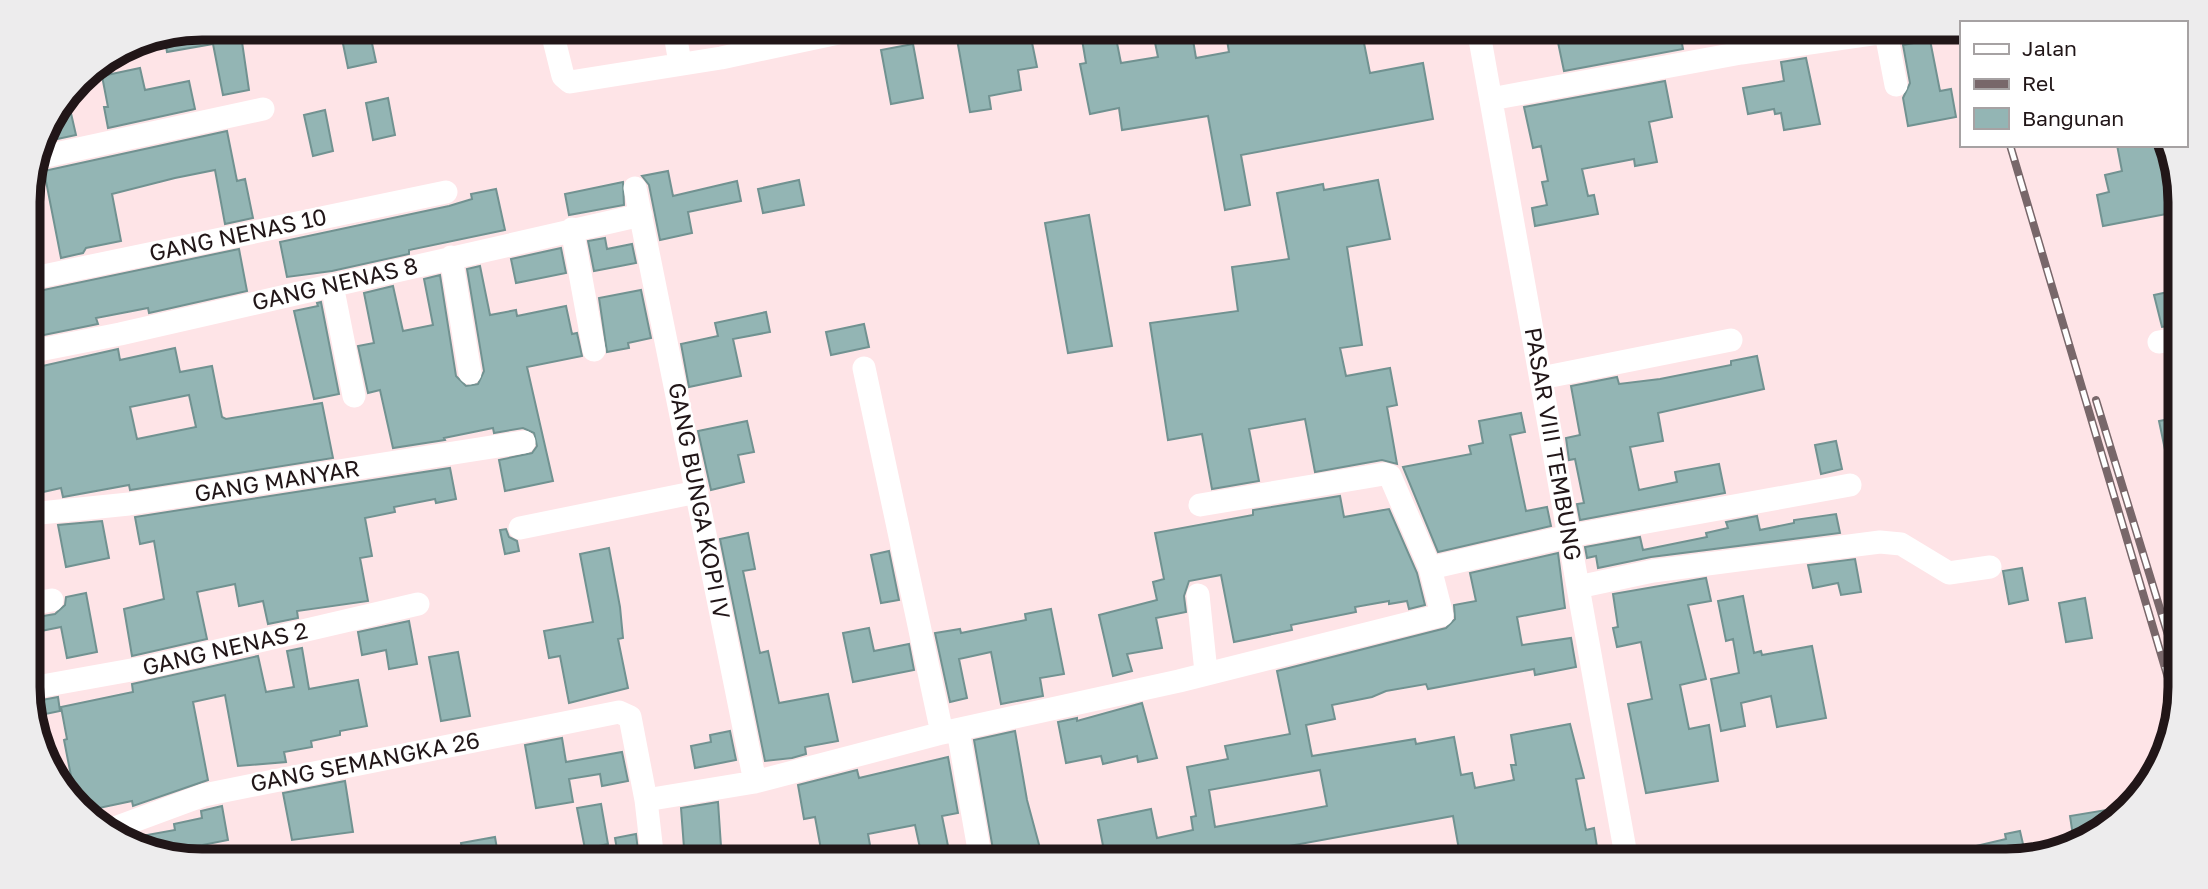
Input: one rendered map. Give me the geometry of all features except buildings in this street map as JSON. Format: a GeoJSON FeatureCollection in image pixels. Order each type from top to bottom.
{"type":"FeatureCollection","features":[{"type":"Feature","properties":{"kind":"street","name":"PASAR VIII TEMBUNG"},"geometry":{"type":"LineString","coordinates":[[1480,40],[1625,848]]}},
{"type":"Feature","properties":{"kind":"street"},"geometry":{"type":"LineString","coordinates":[[1491,99],[1741,53],[1835,40]]}},
{"type":"Feature","properties":{"kind":"street"},"geometry":{"type":"LineString","coordinates":[[1887,40],[1896,85]]}},
{"type":"Feature","properties":{"kind":"street"},"geometry":{"type":"LineString","coordinates":[[554,41],[563,76],[568,81],[721,58],[802,41]]}},
{"type":"Feature","properties":{"kind":"street"},"geometry":{"type":"LineString","coordinates":[[676,41],[680,63]]}},
{"type":"Feature","properties":{"kind":"street"},"geometry":{"type":"LineString","coordinates":[[47,156],[263,109]]}},
{"type":"Feature","properties":{"kind":"street","name":"GANG BUNGA KOPI IV"},"geometry":{"type":"LineString","coordinates":[[635,188],[755,782]]}},
{"type":"Feature","properties":{"kind":"street","name":"GANG NENAS 10"},"geometry":{"type":"LineString","coordinates":[[41,277],[446,192]]}},
{"type":"Feature","properties":{"kind":"street","name":"GANG NENAS 8"},"geometry":{"type":"LineString","coordinates":[[41,350],[121,334],[572,229],[641,218]]}},
{"type":"Feature","properties":{"kind":"street"},"geometry":{"type":"LineString","coordinates":[[572,229],[594,350]]}},
{"type":"Feature","properties":{"kind":"street"},"geometry":{"type":"LineString","coordinates":[[451,257],[470,373]]}},
{"type":"Feature","properties":{"kind":"street"},"geometry":{"type":"LineString","coordinates":[[332,285],[354,396]]}},
{"type":"Feature","properties":{"kind":"street"},"geometry":{"type":"LineString","coordinates":[[1541,378],[1731,340]]}},
{"type":"Feature","properties":{"kind":"street"},"geometry":{"type":"LineString","coordinates":[[864,368],[978,849]]}},
{"type":"Feature","properties":{"kind":"street","name":"GANG MANYAR"},"geometry":{"type":"LineString","coordinates":[[40,513],[129,504],[524,442]]}},
{"type":"Feature","properties":{"kind":"street"},"geometry":{"type":"LineString","coordinates":[[652,849],[646,800],[755,782],[950,732],[1440,617],[1444,611],[1430,568],[1390,475],[1200,505]]}},
{"type":"Feature","properties":{"kind":"street"},"geometry":{"type":"LineString","coordinates":[[1430,568],[1569,536],[1850,485]]}},
{"type":"Feature","properties":{"kind":"street"},"geometry":{"type":"LineString","coordinates":[[520,528],[697,492]]}},
{"type":"Feature","properties":{"kind":"street"},"geometry":{"type":"LineString","coordinates":[[1578,587],[1653,571],[1881,542],[1901,544],[1949,573],[1990,567]]}},
{"type":"Feature","properties":{"kind":"street"},"geometry":{"type":"LineString","coordinates":[[1198,595],[1206,672]]}},
{"type":"Feature","properties":{"kind":"street","name":"GANG NENAS 2"},"geometry":{"type":"LineString","coordinates":[[40,686],[149,667],[418,604]]}},
{"type":"Feature","properties":{"kind":"street","name":"GANG SEMANGKA 26"},"geometry":{"type":"LineString","coordinates":[[120,826],[204,795],[623,712],[631,717],[646,800]]}},
{"type":"Feature","properties":{"kind":"railway"},"geometry":{"type":"LineString","coordinates":[[2011,147],[2168,678]]}},
{"type":"Feature","properties":{"kind":"railway"},"geometry":{"type":"LineString","coordinates":[[2096,400],[2168,635]]}}]}
